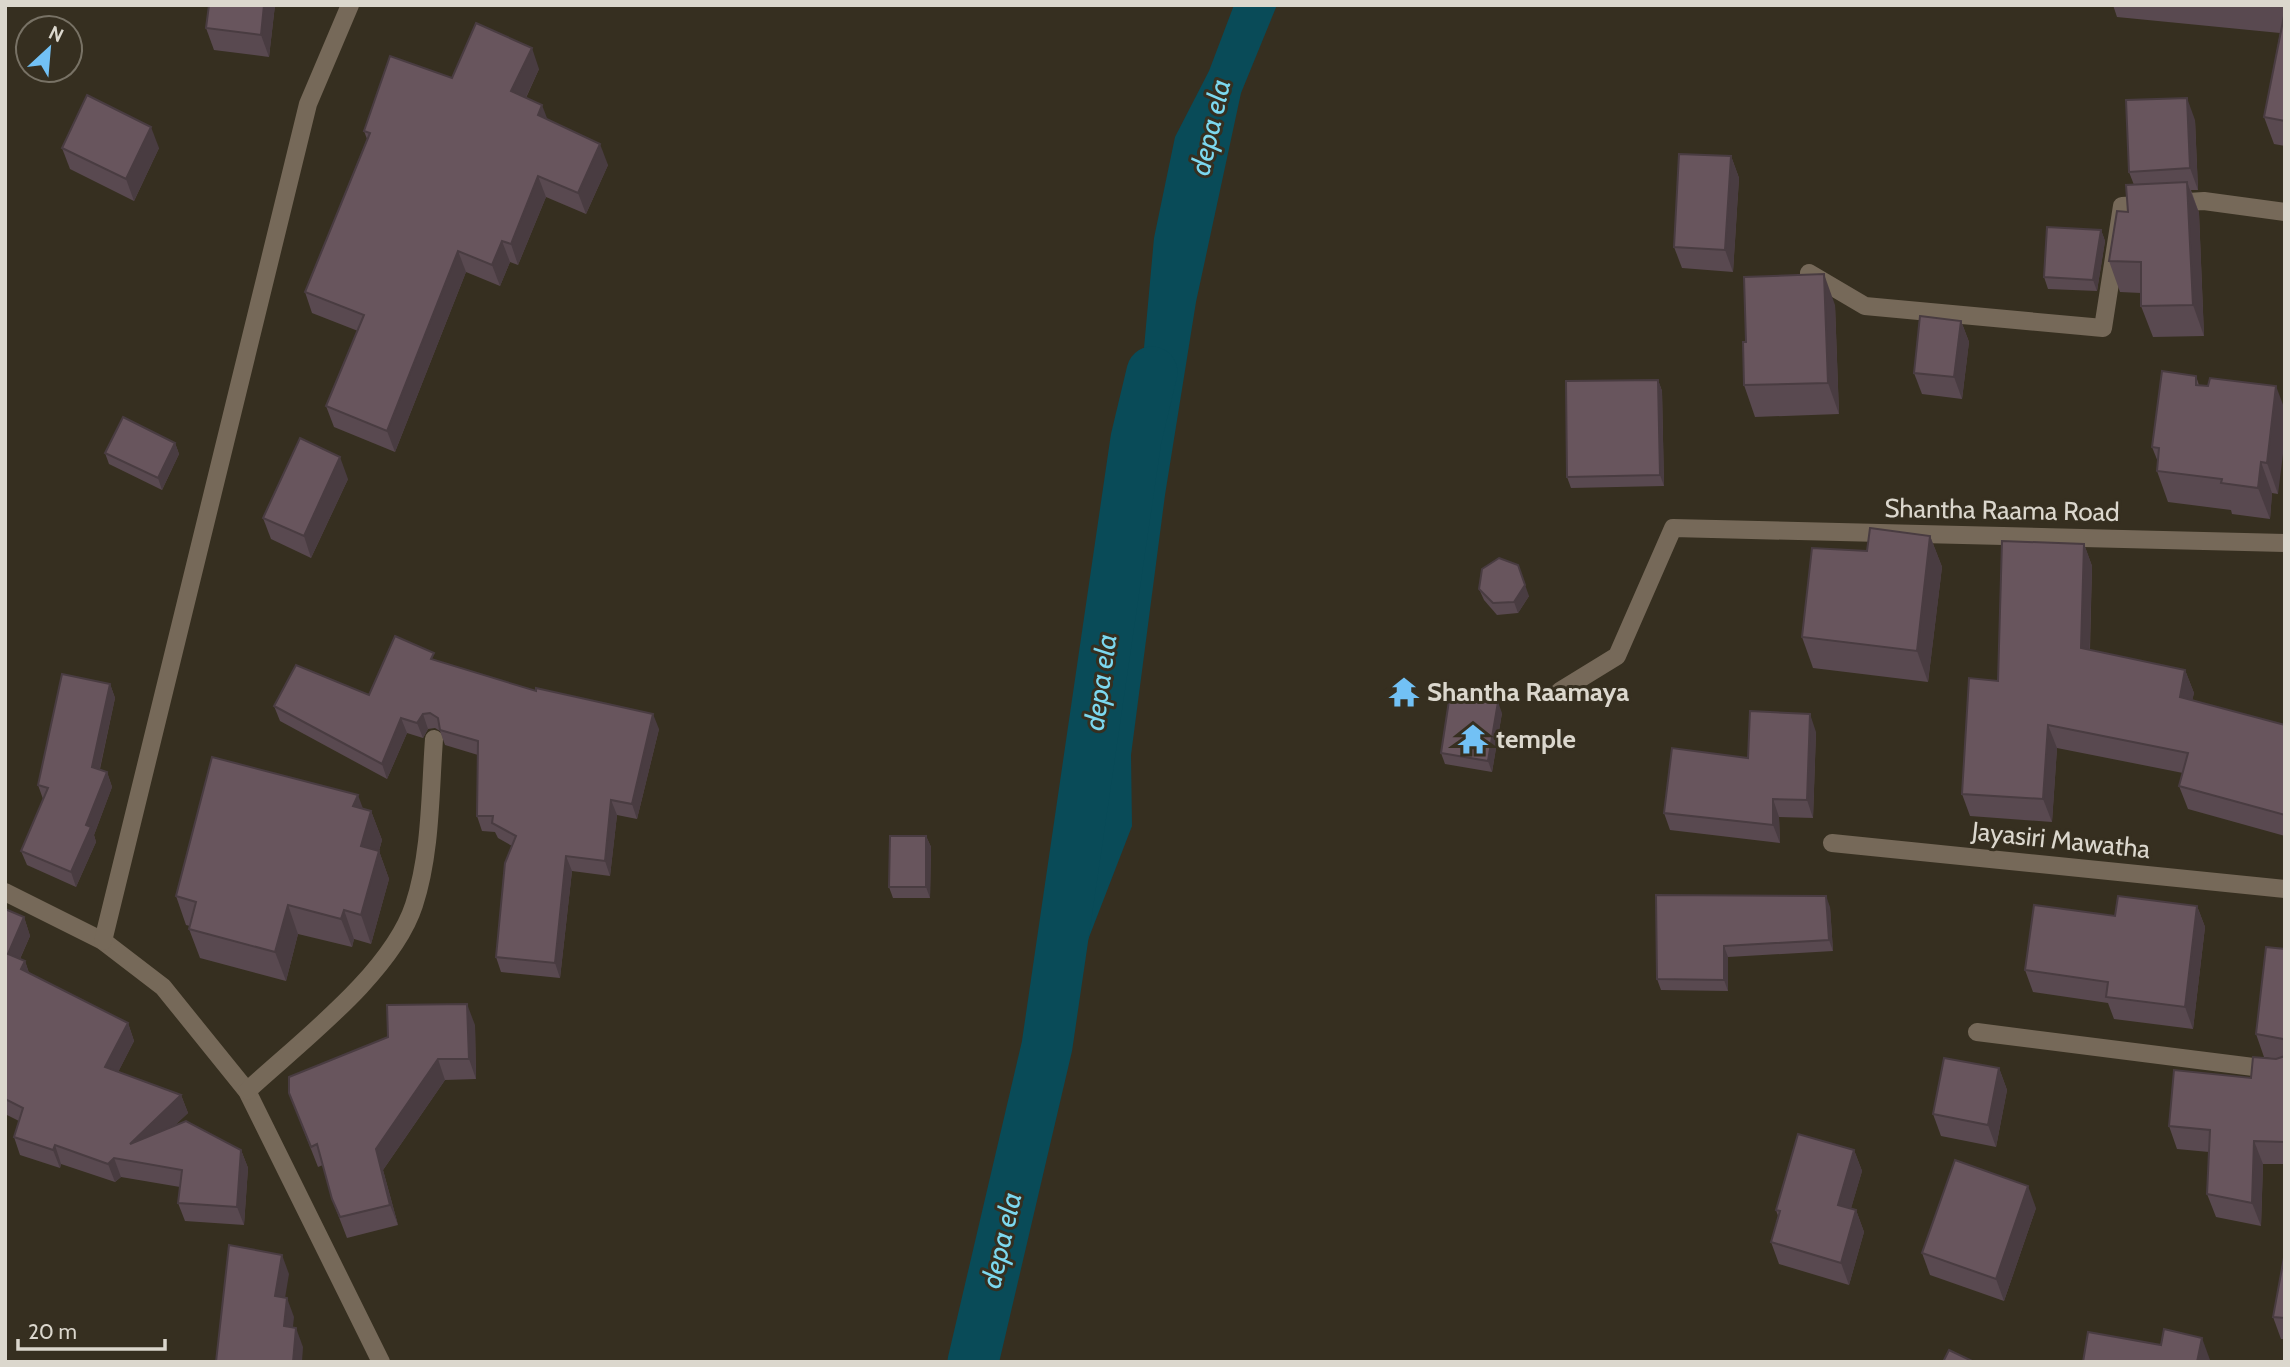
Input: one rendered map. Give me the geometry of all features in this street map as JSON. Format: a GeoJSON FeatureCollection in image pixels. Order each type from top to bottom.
{"type":"FeatureCollection","features":[{"type":"Feature","properties":{"kind":"street"},"geometry":{"type":"LineString","coordinates":[[103,941],[307,104],[350,5]]}},
{"type":"Feature","properties":{"kind":"street"},"geometry":{"type":"LineString","coordinates":[[1808,272],[1865,306],[2103,328],[2122,206],[2204,201],[2285,212]]}},
{"type":"Feature","properties":{"kind":"street","name":"Shantha Raama Road"},"geometry":{"type":"LineString","coordinates":[[1560,691],[1617,656],[1673,528],[2285,543]]}},
{"type":"Feature","properties":{"kind":"street"},"geometry":{"type":"LineString","coordinates":[[247,1091],[360,987],[392,950],[414,906],[425,858],[434,739]]}},
{"type":"Feature","properties":{"kind":"street","name":"Jayasiri Mawatha"},"geometry":{"type":"LineString","coordinates":[[1832,843],[2285,889]]}},
{"type":"Feature","properties":{"kind":"street"},"geometry":{"type":"LineString","coordinates":[[5,892],[103,941],[163,987],[247,1091],[380,1362]]}},
{"type":"Feature","properties":{"kind":"street"},"geometry":{"type":"LineString","coordinates":[[1977,1032],[2285,1071]]}},
{"type":"Feature","properties":{"kind":"water"},"geometry":{"type":"Polygon","coordinates":[[[1234,5],[1277,5],[1241,93],[1196,302],[1165,495],[1131,755],[1132,826],[1047,1046],[1073,892],[1095,813],[1107,666],[1129,513],[1154,238],[1175,137],[1209,71],[1234,5]]]}},
{"type":"Feature","properties":{"kind":"building"},"geometry":{"type":"Polygon","coordinates":[[[209,5],[264,5],[261,35],[206,28],[209,5]]]}},
{"type":"Feature","properties":{"kind":"building"},"geometry":{"type":"Polygon","coordinates":[[[2285,11],[2285,121],[2264,117],[2285,11]]]}},
{"type":"Feature","properties":{"kind":"building"},"geometry":{"type":"Polygon","coordinates":[[[476,23],[532,48],[511,91],[542,105],[538,115],[600,144],[578,193],[538,176],[511,244],[502,241],[492,265],[458,251],[387,431],[326,406],[364,315],[305,292],[370,133],[364,131],[390,56],[452,78],[476,23]]]}},
{"type":"Feature","properties":{"kind":"building"},"geometry":{"type":"Polygon","coordinates":[[[87,95],[151,127],[126,179],[62,148],[87,95]]]}},
{"type":"Feature","properties":{"kind":"building"},"geometry":{"type":"Polygon","coordinates":[[[2187,98],[2190,168],[2129,172],[2126,100],[2187,98]]]}},
{"type":"Feature","properties":{"kind":"building"},"geometry":{"type":"Polygon","coordinates":[[[1679,154],[1731,156],[1725,250],[1674,247],[1679,154]]]}},
{"type":"Feature","properties":{"kind":"building"},"geometry":{"type":"Polygon","coordinates":[[[2187,182],[2193,305],[2141,306],[2141,262],[2109,261],[2117,211],[2128,212],[2126,185],[2187,182]]]}},
{"type":"Feature","properties":{"kind":"building"},"geometry":{"type":"Polygon","coordinates":[[[2047,227],[2101,230],[2093,280],[2044,277],[2047,227]]]}},
{"type":"Feature","properties":{"kind":"building"},"geometry":{"type":"Polygon","coordinates":[[[1824,274],[1828,383],[1744,385],[1744,277],[1824,274]]]}},
{"type":"Feature","properties":{"kind":"building"},"geometry":{"type":"Polygon","coordinates":[[[1920,316],[1961,321],[1954,377],[1914,373],[1920,316]]]}},
{"type":"Feature","properties":{"kind":"building"},"geometry":{"type":"Polygon","coordinates":[[[2162,371],[2196,376],[2196,385],[2208,386],[2210,378],[2276,386],[2267,463],[2261,462],[2258,488],[2221,483],[2222,479],[2157,471],[2159,448],[2152,447],[2162,371]]]}},
{"type":"Feature","properties":{"kind":"building"},"geometry":{"type":"Polygon","coordinates":[[[1658,380],[1660,475],[1567,477],[1566,381],[1658,380]]]}},
{"type":"Feature","properties":{"kind":"building"},"geometry":{"type":"Polygon","coordinates":[[[123,417],[175,443],[158,478],[105,453],[123,417]]]}},
{"type":"Feature","properties":{"kind":"building"},"geometry":{"type":"Polygon","coordinates":[[[300,438],[340,457],[304,536],[263,518],[300,438]]]}},
{"type":"Feature","properties":{"kind":"building"},"geometry":{"type":"Polygon","coordinates":[[[1870,528],[1930,536],[1917,651],[1802,637],[1812,548],[1867,551],[1870,528]]]}},
{"type":"Feature","properties":{"kind":"building"},"geometry":{"type":"Polygon","coordinates":[[[2002,541],[2084,544],[2081,648],[2185,670],[2180,697],[2285,725],[2285,815],[2179,786],[2188,753],[2048,725],[2043,799],[1962,794],[1969,678],[1998,681],[2002,541]]]}},
{"type":"Feature","properties":{"kind":"building"},"geometry":{"type":"Polygon","coordinates":[[[1499,558],[1518,565],[1525,585],[1514,602],[1493,603],[1479,589],[1482,569],[1499,558]]]}},
{"type":"Feature","properties":{"kind":"building"},"geometry":{"type":"Polygon","coordinates":[[[395,636],[434,653],[431,659],[536,691],[536,688],[653,714],[632,804],[611,800],[605,861],[566,856],[555,963],[496,957],[505,863],[516,836],[492,823],[493,816],[477,816],[478,741],[440,730],[438,718],[430,713],[423,714],[417,723],[401,718],[382,764],[274,706],[296,665],[369,695],[395,636]]]}},
{"type":"Feature","properties":{"kind":"building"},"geometry":{"type":"Polygon","coordinates":[[[62,674],[110,684],[92,767],[107,772],[86,825],[91,827],[71,872],[21,851],[48,788],[38,785],[62,674]]]}},
{"type":"Feature","properties":{"kind":"building","name":"temple"},"geometry":{"type":"Polygon","coordinates":[[[1450,694],[1498,702],[1488,761],[1441,753],[1450,694]]]}},
{"type":"Feature","properties":{"kind":"building"},"geometry":{"type":"Polygon","coordinates":[[[1750,711],[1810,714],[1807,800],[1773,799],[1773,825],[1664,813],[1672,748],[1748,758],[1750,711]]]}},
{"type":"Feature","properties":{"kind":"building"},"geometry":{"type":"Polygon","coordinates":[[[212,757],[358,795],[353,806],[371,811],[361,846],[379,851],[361,915],[344,910],[341,919],[288,905],[275,952],[189,929],[196,902],[176,896],[212,757]]]}},
{"type":"Feature","properties":{"kind":"building"},"geometry":{"type":"Polygon","coordinates":[[[890,836],[926,836],[926,887],[889,887],[890,836]]]}},
{"type":"Feature","properties":{"kind":"building"},"geometry":{"type":"Polygon","coordinates":[[[1656,895],[1826,896],[1829,940],[1724,946],[1724,980],[1657,979],[1656,895]]]}},
{"type":"Feature","properties":{"kind":"building"},"geometry":{"type":"Polygon","coordinates":[[[2118,896],[2197,906],[2185,1007],[2106,997],[2108,982],[2025,970],[2034,905],[2115,916],[2118,896]]]}},
{"type":"Feature","properties":{"kind":"building"},"geometry":{"type":"Polygon","coordinates":[[[5,909],[24,917],[8,954],[25,961],[21,969],[128,1023],[105,1067],[181,1095],[130,1144],[186,1121],[241,1150],[237,1207],[178,1203],[182,1170],[114,1158],[108,1164],[55,1145],[53,1150],[14,1137],[23,1108],[5,1099],[5,909]]]}},
{"type":"Feature","properties":{"kind":"building"},"geometry":{"type":"Polygon","coordinates":[[[2266,947],[2285,949],[2285,1041],[2256,1034],[2266,947]]]}},
{"type":"Feature","properties":{"kind":"building"},"geometry":{"type":"Polygon","coordinates":[[[467,1004],[469,1059],[438,1059],[376,1149],[390,1205],[340,1217],[332,1199],[317,1144],[311,1147],[289,1093],[289,1077],[388,1037],[387,1005],[467,1004]]]}},
{"type":"Feature","properties":{"kind":"building"},"geometry":{"type":"Polygon","coordinates":[[[2285,1056],[2285,1142],[2254,1141],[2252,1203],[2207,1194],[2210,1130],[2169,1126],[2174,1070],[2251,1078],[2253,1057],[2276,1059],[2285,1056]]]}},
{"type":"Feature","properties":{"kind":"building"},"geometry":{"type":"Polygon","coordinates":[[[1944,1058],[1999,1068],[1988,1125],[1933,1114],[1944,1058]]]}},
{"type":"Feature","properties":{"kind":"building"},"geometry":{"type":"Polygon","coordinates":[[[1798,1134],[1854,1150],[1838,1205],[1856,1210],[1841,1263],[1771,1242],[1780,1211],[1776,1210],[1798,1134]]]}},
{"type":"Feature","properties":{"kind":"building"},"geometry":{"type":"Polygon","coordinates":[[[1955,1160],[2028,1186],[1996,1279],[1922,1253],[1955,1160]]]}},
{"type":"Feature","properties":{"kind":"building"},"geometry":{"type":"Polygon","coordinates":[[[229,1245],[282,1255],[275,1296],[287,1298],[284,1326],[296,1328],[293,1362],[216,1362],[229,1245]]]}},
{"type":"Feature","properties":{"kind":"building"},"geometry":{"type":"Polygon","coordinates":[[[2285,1252],[2285,1318],[2273,1317],[2285,1252]]]}},
{"type":"Feature","properties":{"kind":"building"},"geometry":{"type":"Polygon","coordinates":[[[2164,1329],[2202,1338],[2197,1362],[2083,1362],[2088,1332],[2161,1345],[2164,1329]]]}},
{"type":"Feature","properties":{"kind":"building"},"geometry":{"type":"Polygon","coordinates":[[[1949,1350],[1974,1362],[1943,1362],[1949,1350]]]}},
{"type":"Feature","properties":{"kind":"waterway","name":"depa ela"},"geometry":{"type":"LineString","coordinates":[[973,1362],[1047,1046],[1136,439],[1152,372]]}},
{"type":"Feature","properties":{"kind":"place","name":"Shantha Raamaya"},"geometry":{"type":"Point","coordinates":[1404,692]}},
{"type":"Feature","properties":{"kind":"place","name":"temple"},"geometry":{"type":"Point","coordinates":[1473,739]}}]}
